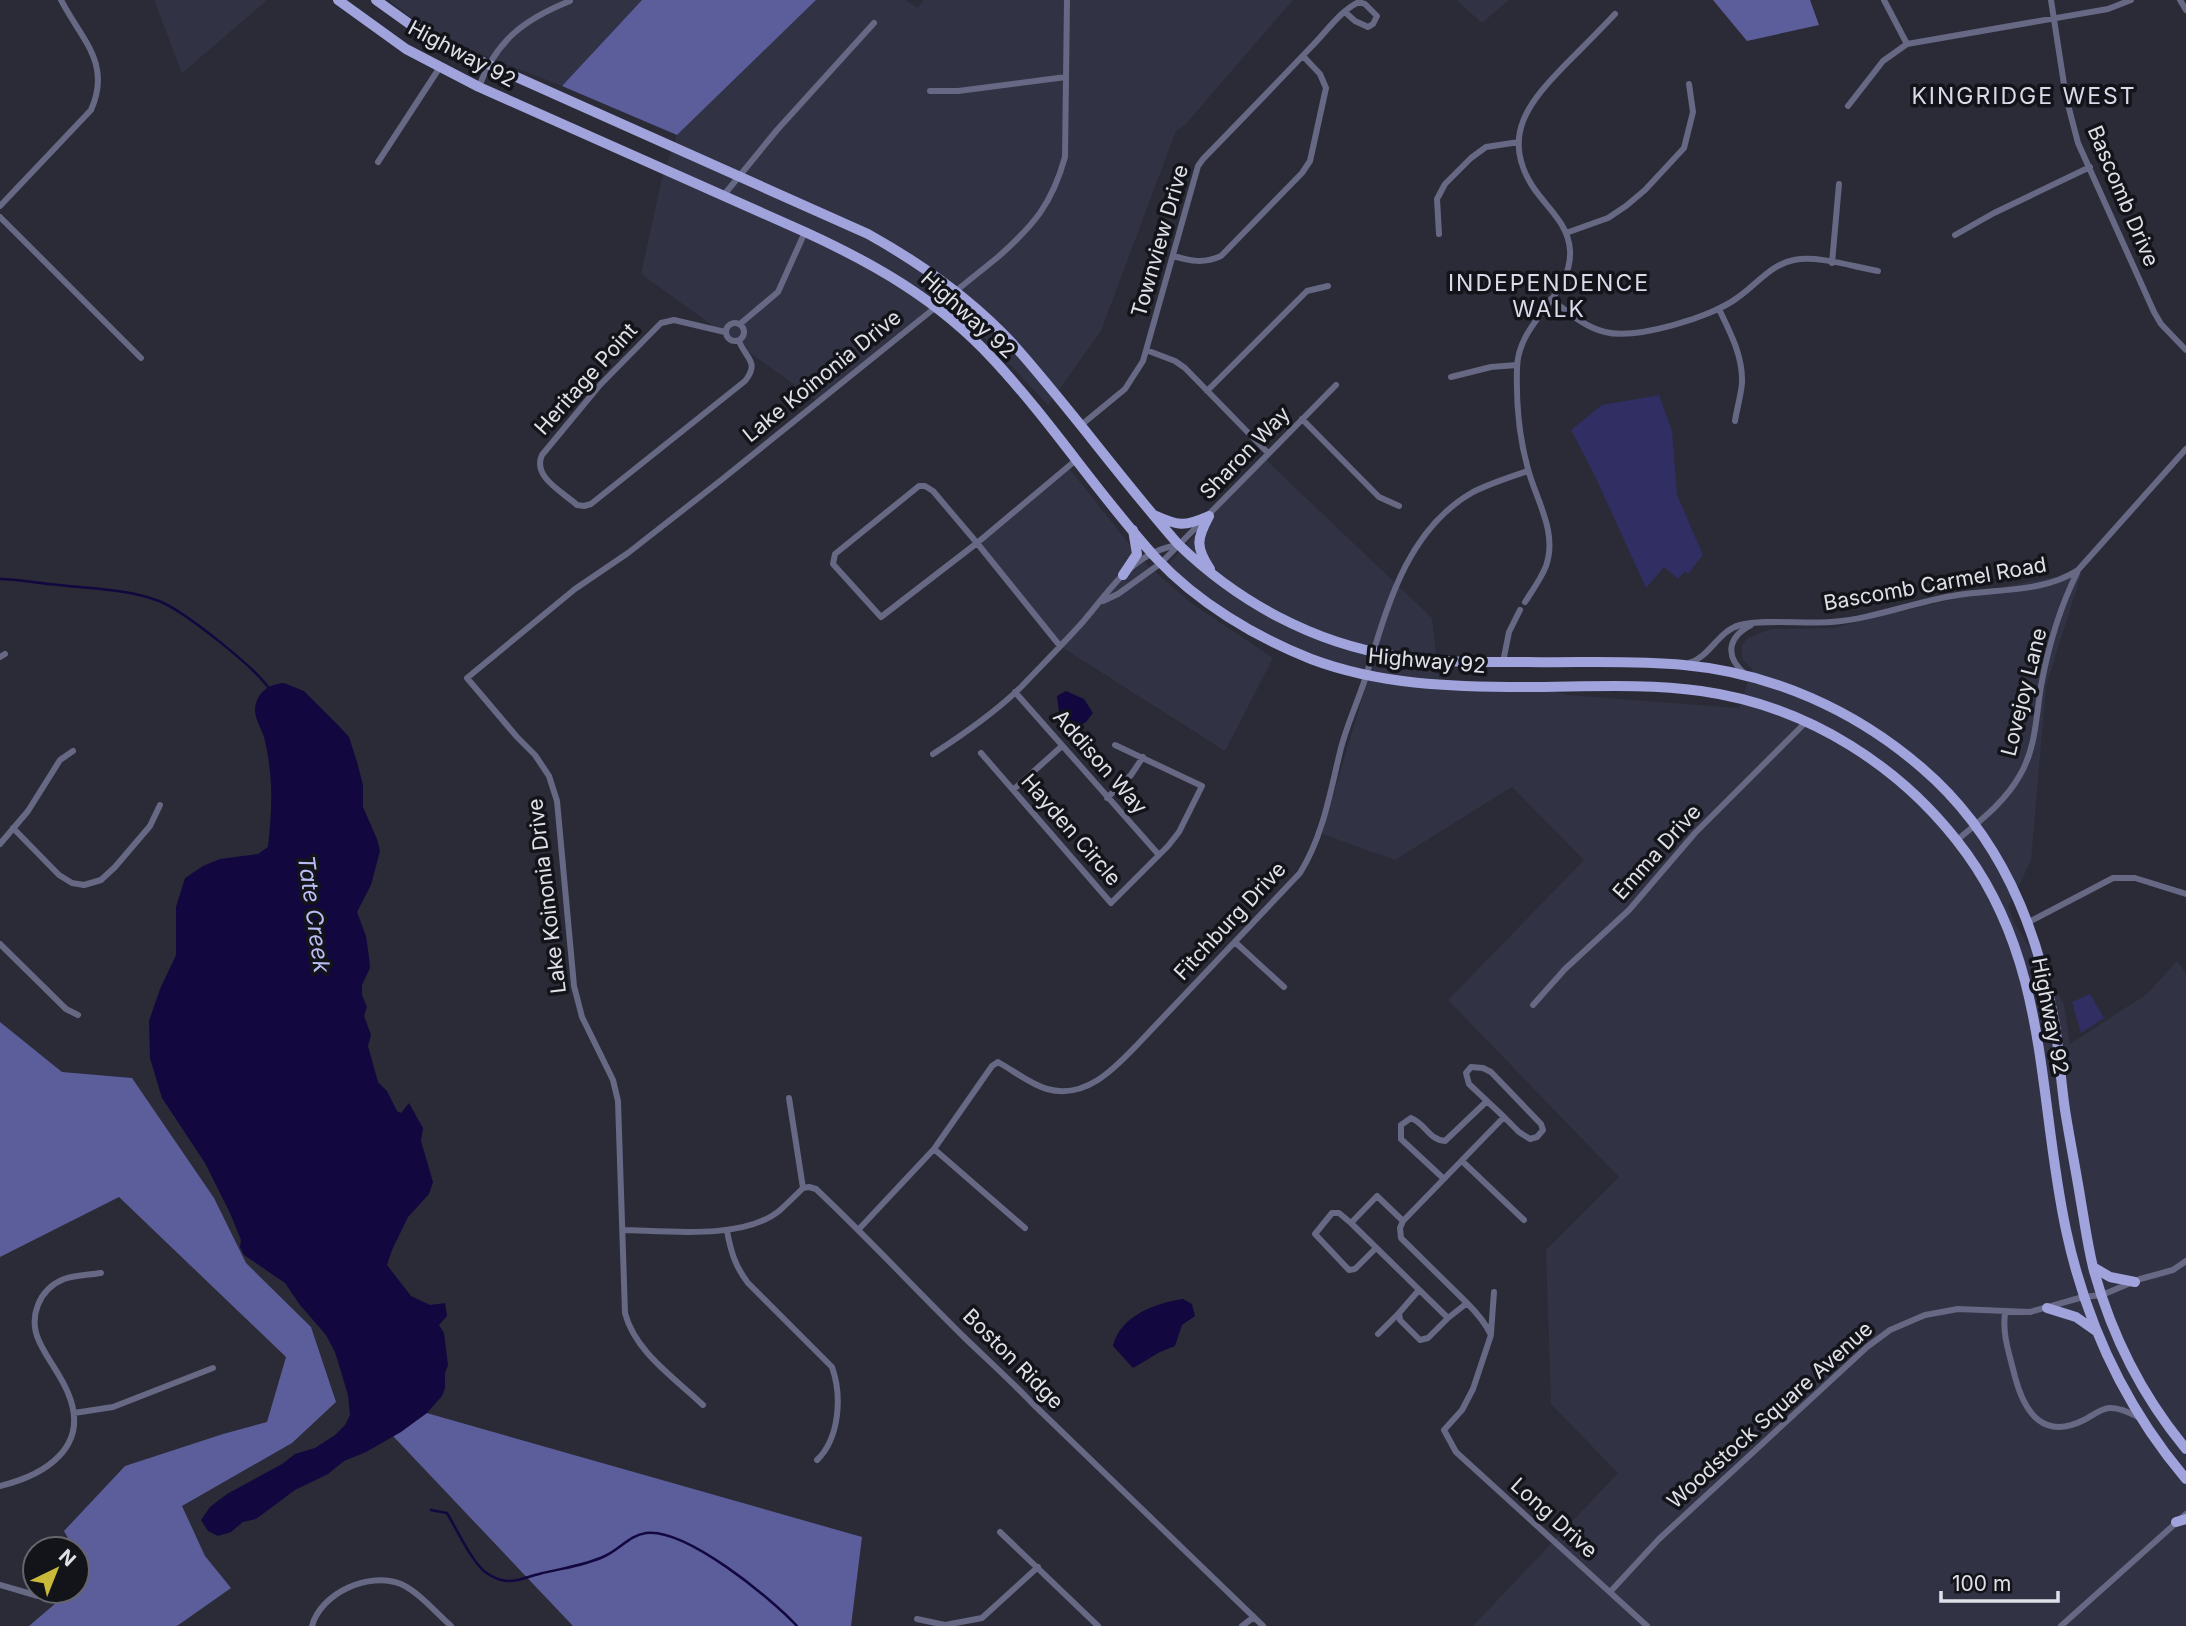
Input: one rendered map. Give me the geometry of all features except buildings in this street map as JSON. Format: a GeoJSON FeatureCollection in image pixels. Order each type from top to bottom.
{"type":"FeatureCollection","features":[{"type":"Feature","properties":{"kind":"main road","name":"Highway 92"},"geometry":{"type":"LineString","coordinates":[[338,0],[406,49],[479,87],[805,232],[881,269],[936,307],[993,359],[1161,563],[1221,611],[1249,629],[1312,659],[1366,676],[1456,686],[1689,690],[1756,703],[1806,722],[1851,745],[1891,774],[1925,804],[1957,840],[1980,873],[2000,910],[2027,981],[2038,1031],[2066,1228],[2083,1297],[2116,1375],[2140,1418],[2186,1479]]}},
{"type":"Feature","properties":{"kind":"main road","name":"Highway 92"},"geometry":{"type":"LineString","coordinates":[[376,0],[431,37],[868,234],[922,267],[954,291],[1011,343],[1178,544],[1216,578],[1262,609],[1302,628],[1372,652],[1419,659],[1683,664],[1746,675],[1823,702],[1887,740],[1925,770],[1976,824],[2001,861],[2026,923],[2050,1001],[2064,1107],[2093,1267],[2123,1350],[2137,1378],[2186,1449]]}},
{"type":"Feature","properties":{"kind":"main road"},"geometry":{"type":"LineString","coordinates":[[1152,514],[1176,524],[1189,524],[1209,516]]}},
{"type":"Feature","properties":{"kind":"main road"},"geometry":{"type":"LineString","coordinates":[[1209,516],[1198,542],[1202,556],[1216,578]]}},
{"type":"Feature","properties":{"kind":"main road"},"geometry":{"type":"LineString","coordinates":[[1123,575],[1137,554],[1133,530]]}},
{"type":"Feature","properties":{"kind":"main road"},"geometry":{"type":"LineString","coordinates":[[2093,1267],[2110,1278],[2135,1282]]}},
{"type":"Feature","properties":{"kind":"main road"},"geometry":{"type":"LineString","coordinates":[[2047,1308],[2076,1317],[2096,1331]]}},
{"type":"Feature","properties":{"kind":"street"},"geometry":{"type":"LineString","coordinates":[[0,206],[91,110],[97,97],[98,72],[95,59],[87,39],[61,0]]}},
{"type":"Feature","properties":{"kind":"street"},"geometry":{"type":"LineString","coordinates":[[936,307],[1022,236],[1035,222],[1059,180],[1065,157],[1067,0]]}},
{"type":"Feature","properties":{"kind":"street"},"geometry":{"type":"LineString","coordinates":[[1884,0],[1907,44]]}},
{"type":"Feature","properties":{"kind":"street","name":"Bascomb Drive"},"geometry":{"type":"LineString","coordinates":[[2051,0],[2066,97],[2078,143],[2154,312],[2161,324],[2186,350]]}},
{"type":"Feature","properties":{"kind":"street"},"geometry":{"type":"LineString","coordinates":[[1848,106],[1883,61],[1907,44],[2108,9],[2131,0]]}},
{"type":"Feature","properties":{"kind":"street"},"geometry":{"type":"LineString","coordinates":[[2180,0],[2186,10]]}},
{"type":"Feature","properties":{"kind":"street"},"geometry":{"type":"LineString","coordinates":[[479,87],[487,64],[514,32],[542,12],[570,1]]}},
{"type":"Feature","properties":{"kind":"street"},"geometry":{"type":"LineString","coordinates":[[1359,2],[1377,16],[1368,27],[1345,12],[1359,2]]}},
{"type":"Feature","properties":{"kind":"street","name":"Townview Drive"},"geometry":{"type":"LineString","coordinates":[[1080,426],[1135,377],[1146,351],[1198,166],[1345,12]]}},
{"type":"Feature","properties":{"kind":"street"},"geometry":{"type":"LineString","coordinates":[[1524,602],[1546,565],[1549,538],[1522,446],[1517,365],[1528,329],[1560,286],[1569,267],[1570,251],[1561,222],[1526,176],[1519,157],[1518,142],[1522,121],[1532,100],[1615,14]]}},
{"type":"Feature","properties":{"kind":"street"},"geometry":{"type":"LineString","coordinates":[[723,196],[777,130],[874,23]]}},
{"type":"Feature","properties":{"kind":"street"},"geometry":{"type":"LineString","coordinates":[[1173,256],[1196,262],[1221,256],[1302,173],[1310,161],[1326,88],[1320,74],[1303,56]]}},
{"type":"Feature","properties":{"kind":"street"},"geometry":{"type":"LineString","coordinates":[[379,162],[440,67]]}},
{"type":"Feature","properties":{"kind":"street"},"geometry":{"type":"LineString","coordinates":[[930,91],[958,91],[1066,77]]}},
{"type":"Feature","properties":{"kind":"street"},"geometry":{"type":"LineString","coordinates":[[1566,233],[1608,218],[1626,206],[1645,190],[1684,148],[1693,113],[1689,84]]}},
{"type":"Feature","properties":{"kind":"street"},"geometry":{"type":"LineString","coordinates":[[1439,234],[1437,200],[1445,184],[1486,147],[1518,142]]}},
{"type":"Feature","properties":{"kind":"street"},"geometry":{"type":"LineString","coordinates":[[1955,235],[1994,213],[2090,167]]}},
{"type":"Feature","properties":{"kind":"street"},"geometry":{"type":"LineString","coordinates":[[1832,263],[1839,184]]}},
{"type":"Feature","properties":{"kind":"street"},"geometry":{"type":"LineString","coordinates":[[0,217],[141,358]]}},
{"type":"Feature","properties":{"kind":"street"},"geometry":{"type":"LineString","coordinates":[[740,324],[778,292],[805,232]]}},
{"type":"Feature","properties":{"kind":"street"},"geometry":{"type":"LineString","coordinates":[[1551,299],[1589,326],[1615,334],[1630,334],[1691,320],[1719,309],[1736,299],[1769,271],[1781,264],[1804,258],[1878,271]]}},
{"type":"Feature","properties":{"kind":"street"},"geometry":{"type":"LineString","coordinates":[[1207,391],[1307,291],[1328,286]]}},
{"type":"Feature","properties":{"kind":"street","name":"Lake Koinonia Drive"},"geometry":{"type":"LineString","coordinates":[[703,1405],[646,1352],[633,1336],[625,1311],[618,1101],[613,1080],[582,1017],[574,986],[557,801],[549,776],[536,755],[467,678],[575,589],[668,522],[936,307]]}},
{"type":"Feature","properties":{"kind":"street"},"geometry":{"type":"LineString","coordinates":[[1719,309],[1734,341],[1741,367],[1742,382],[1735,421]]}},
{"type":"Feature","properties":{"kind":"street","name":"Heritage Point"},"geometry":{"type":"LineString","coordinates":[[725,332],[674,320],[660,324],[597,388],[542,455],[540,467],[543,476],[578,505],[591,504],[745,381],[752,365],[738,341]]}},
{"type":"Feature","properties":{"kind":"street"},"geometry":{"type":"LineString","coordinates":[[729,324],[740,324],[744,333],[738,341],[729,340],[725,332],[729,324]]}},
{"type":"Feature","properties":{"kind":"street"},"geometry":{"type":"LineString","coordinates":[[1146,351],[1175,361],[1268,453]]}},
{"type":"Feature","properties":{"kind":"street"},"geometry":{"type":"LineString","coordinates":[[1451,377],[1491,367],[1517,365]]}},
{"type":"Feature","properties":{"kind":"street","name":"Sharon Way"},"geometry":{"type":"LineString","coordinates":[[1101,601],[1118,594],[1161,563],[1336,385]]}},
{"type":"Feature","properties":{"kind":"street"},"geometry":{"type":"LineString","coordinates":[[1302,419],[1379,497],[1399,506]]}},
{"type":"Feature","properties":{"kind":"street","name":"Bascomb Carmel Road"},"geometry":{"type":"LineString","coordinates":[[1683,664],[1699,659],[1733,628],[1854,619],[1949,596],[2045,583],[2066,577],[2078,570],[2186,449]]}},
{"type":"Feature","properties":{"kind":"street"},"geometry":{"type":"LineString","coordinates":[[1060,646],[977,543],[933,491],[925,486],[919,486],[835,554],[833,564],[881,617],[977,543],[1076,460]]}},
{"type":"Feature","properties":{"kind":"street","name":"Fitchburg Drive"},"geometry":{"type":"LineString","coordinates":[[934,1149],[985,1073],[998,1062],[1047,1089],[1065,1091],[1081,1088],[1110,1073],[1300,873],[1308,861],[1330,795],[1349,719],[1366,676],[1372,652],[1411,555],[1433,525],[1472,493],[1528,471]]}},
{"type":"Feature","properties":{"kind":"street"},"geometry":{"type":"LineString","coordinates":[[933,754],[958,738],[1015,692],[1123,575],[1152,553],[1178,544]]}},
{"type":"Feature","properties":{"kind":"street","name":"Lovejoy Lane"},"geometry":{"type":"LineString","coordinates":[[1957,840],[2013,786],[2028,758],[2049,653],[2068,591],[2078,570]]}},
{"type":"Feature","properties":{"kind":"street"},"geometry":{"type":"LineString","coordinates":[[1503,662],[1509,632],[1520,610]]}},
{"type":"Feature","properties":{"kind":"street"},"geometry":{"type":"LineString","coordinates":[[1746,675],[1739,669],[1732,655],[1733,640],[1743,630],[1759,624]]}},
{"type":"Feature","properties":{"kind":"street","name":"Addison Way"},"geometry":{"type":"LineString","coordinates":[[1015,692],[1158,855]]}},
{"type":"Feature","properties":{"kind":"street","name":"Emma Drive"},"geometry":{"type":"LineString","coordinates":[[1533,1005],[1565,969],[1629,910],[1695,834],[1806,722]]}},
{"type":"Feature","properties":{"kind":"street","name":"Hayden Circle"},"geometry":{"type":"LineString","coordinates":[[981,753],[1111,903],[1179,832],[1202,786],[1115,745]]}},
{"type":"Feature","properties":{"kind":"street"},"geometry":{"type":"LineString","coordinates":[[1013,790],[1062,746]]}},
{"type":"Feature","properties":{"kind":"street"},"geometry":{"type":"LineString","coordinates":[[0,844],[28,811],[60,760],[73,751]]}},
{"type":"Feature","properties":{"kind":"street"},"geometry":{"type":"LineString","coordinates":[[1107,798],[1131,775],[1143,757]]}},
{"type":"Feature","properties":{"kind":"street"},"geometry":{"type":"LineString","coordinates":[[13,828],[59,874],[72,883],[84,885],[101,880],[114,867],[150,826],[160,805]]}},
{"type":"Feature","properties":{"kind":"street"},"geometry":{"type":"LineString","coordinates":[[2026,923],[2113,878],[2135,878],[2186,894]]}},
{"type":"Feature","properties":{"kind":"street"},"geometry":{"type":"LineString","coordinates":[[1235,942],[1283,988]]}},
{"type":"Feature","properties":{"kind":"street"},"geometry":{"type":"LineString","coordinates":[[0,944],[66,1010],[78,1015]]}},
{"type":"Feature","properties":{"kind":"street"},"geometry":{"type":"LineString","coordinates":[[1471,1067],[1491,1072],[1541,1124],[1543,1130],[1530,1139],[1504,1117],[1466,1079],[1466,1073],[1471,1067]]}},
{"type":"Feature","properties":{"kind":"street"},"geometry":{"type":"LineString","coordinates":[[624,1230],[727,1231],[778,1212],[803,1188],[789,1098]]}},
{"type":"Feature","properties":{"kind":"street"},"geometry":{"type":"LineString","coordinates":[[1444,1180],[1401,1139],[1401,1125],[1411,1118],[1416,1119],[1431,1135],[1445,1142],[1487,1101]]}},
{"type":"Feature","properties":{"kind":"street"},"geometry":{"type":"LineString","coordinates":[[1491,1335],[1486,1323],[1401,1238],[1400,1228],[1403,1221],[1504,1117]]}},
{"type":"Feature","properties":{"kind":"street"},"geometry":{"type":"LineString","coordinates":[[859,1229],[934,1149],[1025,1228]]}},
{"type":"Feature","properties":{"kind":"street"},"geometry":{"type":"LineString","coordinates":[[1462,1161],[1524,1220]]}},
{"type":"Feature","properties":{"kind":"street","name":"Boston Ridge"},"geometry":{"type":"LineString","coordinates":[[803,1188],[809,1186],[816,1189],[859,1229],[1032,1404],[1263,1626]]}},
{"type":"Feature","properties":{"kind":"street"},"geometry":{"type":"LineString","coordinates":[[1351,1223],[1377,1196],[1403,1221]]}},
{"type":"Feature","properties":{"kind":"street"},"geometry":{"type":"LineString","coordinates":[[1376,1248],[1355,1269],[1349,1270],[1315,1234],[1332,1213],[1339,1213],[1351,1223],[1448,1318]]}},
{"type":"Feature","properties":{"kind":"street"},"geometry":{"type":"LineString","coordinates":[[727,1231],[732,1256],[748,1283],[832,1367],[838,1396],[834,1424],[828,1447],[817,1460]]}},
{"type":"Feature","properties":{"kind":"street","name":"Woodstock Square Avenue"},"geometry":{"type":"LineString","coordinates":[[1610,1592],[1671,1528],[1890,1330],[1908,1320],[1941,1311],[1958,1309],[2030,1312],[2083,1297],[2102,1295],[2173,1270],[2186,1261]]}},
{"type":"Feature","properties":{"kind":"street"},"geometry":{"type":"LineString","coordinates":[[0,1486],[35,1475],[55,1462],[70,1439],[74,1413],[65,1385],[39,1341],[34,1327],[36,1310],[46,1292],[63,1279],[101,1273]]}},
{"type":"Feature","properties":{"kind":"street"},"geometry":{"type":"LineString","coordinates":[[1378,1334],[1419,1290]]}},
{"type":"Feature","properties":{"kind":"street"},"geometry":{"type":"LineString","coordinates":[[1491,1335],[1494,1292]]}},
{"type":"Feature","properties":{"kind":"street"},"geometry":{"type":"LineString","coordinates":[[1399,1312],[1400,1320],[1420,1340],[1428,1338],[1467,1303]]}},
{"type":"Feature","properties":{"kind":"street"},"geometry":{"type":"LineString","coordinates":[[2005,1313],[2003,1330],[2018,1389],[2033,1417],[2054,1427],[2067,1427],[2110,1408],[2140,1418]]}},
{"type":"Feature","properties":{"kind":"street","name":"Long Drive"},"geometry":{"type":"LineString","coordinates":[[1491,1335],[1473,1390],[1462,1410],[1444,1430],[1457,1452],[1647,1626]]}},
{"type":"Feature","properties":{"kind":"street"},"geometry":{"type":"LineString","coordinates":[[74,1413],[105,1409],[212,1368]]}},
{"type":"Feature","properties":{"kind":"street"},"geometry":{"type":"LineString","coordinates":[[2060,1626],[2183,1518]]}},
{"type":"Feature","properties":{"kind":"street"},"geometry":{"type":"LineString","coordinates":[[1000,1532],[1098,1626]]}},
{"type":"Feature","properties":{"kind":"street"},"geometry":{"type":"LineString","coordinates":[[918,1619],[945,1625],[982,1618],[1038,1567]]}},
{"type":"Feature","properties":{"kind":"street"},"geometry":{"type":"LineString","coordinates":[[312,1626],[323,1604],[337,1593],[347,1588],[381,1581],[410,1589],[451,1626]]}},
{"type":"Feature","properties":{"kind":"street"},"geometry":{"type":"LineString","coordinates":[[0,1585],[21,1591]]}},
{"type":"Feature","properties":{"kind":"street"},"geometry":{"type":"LineString","coordinates":[[1242,1626],[1254,1617]]}},
{"type":"Feature","properties":{"kind":"shaded area"},"geometry":{"type":"Polygon","coordinates":[[[154,0],[267,0],[182,73],[154,0]]]}},
{"type":"Feature","properties":{"kind":"shaded area"},"geometry":{"type":"Polygon","coordinates":[[[389,0],[642,0],[562,86],[454,44],[389,0]]]}},
{"type":"Feature","properties":{"kind":"shaded area"},"geometry":{"type":"Polygon","coordinates":[[[642,0],[816,0],[677,135],[562,86],[642,0]]]}},
{"type":"Feature","properties":{"kind":"shaded area"},"geometry":{"type":"Polygon","coordinates":[[[816,0],[906,0],[917,8],[924,0],[1293,0],[1185,125],[1176,131],[1101,331],[1048,405],[947,298],[817,401],[641,274],[662,178],[677,135],[816,0]]]}},
{"type":"Feature","properties":{"kind":"shaded area"},"geometry":{"type":"Polygon","coordinates":[[[1456,0],[1509,0],[1482,23],[1456,0]]]}},
{"type":"Feature","properties":{"kind":"shaded area"},"geometry":{"type":"Polygon","coordinates":[[[1713,0],[1810,0],[1819,25],[1747,41],[1713,0]]]}},
{"type":"Feature","properties":{"kind":"shaded area"},"geometry":{"type":"Polygon","coordinates":[[[1659,395],[1672,431],[1677,495],[1703,555],[1688,574],[1685,571],[1678,579],[1664,567],[1646,588],[1571,430],[1602,405],[1659,395]]]}},
{"type":"Feature","properties":{"kind":"shaded area"},"geometry":{"type":"Polygon","coordinates":[[[1264,458],[1432,618],[1439,680],[1541,687],[1567,695],[1739,708],[1752,669],[1743,660],[1741,648],[1746,639],[1757,634],[1772,629],[1833,628],[2006,586],[2082,572],[2046,686],[2031,861],[2008,907],[2015,924],[2064,1004],[2070,1044],[2147,994],[2177,961],[2186,973],[2186,1626],[1473,1626],[1618,1473],[1551,1404],[1546,1250],[1619,1177],[1448,1000],[1584,860],[1512,787],[1395,860],[1322,834],[1368,678],[1248,635],[1163,570],[1264,458]]]}},
{"type":"Feature","properties":{"kind":"shaded area"},"geometry":{"type":"Polygon","coordinates":[[[1068,467],[1152,569],[1191,603],[1273,658],[1225,751],[1060,646],[977,543],[1068,467]]]}},
{"type":"Feature","properties":{"kind":"shaded area"},"geometry":{"type":"Polygon","coordinates":[[[2090,994],[2104,1018],[2081,1033],[2072,1002],[2090,994]]]}},
{"type":"Feature","properties":{"kind":"shaded area"},"geometry":{"type":"Polygon","coordinates":[[[0,1022],[62,1072],[132,1078],[214,1198],[246,1263],[311,1327],[336,1402],[292,1443],[182,1506],[205,1556],[231,1588],[177,1626],[29,1626],[54,1605],[91,1605],[91,1535],[66,1535],[64,1531],[125,1466],[267,1422],[286,1357],[119,1197],[0,1257],[0,1022]]]}},
{"type":"Feature","properties":{"kind":"shaded area"},"geometry":{"type":"Polygon","coordinates":[[[360,1394],[862,1537],[851,1626],[573,1626],[356,1397],[360,1394]]]}},
{"type":"Feature","properties":{"kind":"water"},"geometry":{"type":"Polygon","coordinates":[[[284,683],[304,691],[349,737],[363,785],[363,807],[380,851],[371,885],[357,912],[366,936],[370,968],[362,985],[362,995],[367,1007],[364,1016],[371,1035],[368,1046],[378,1082],[387,1091],[397,1111],[401,1113],[409,1103],[423,1128],[421,1141],[433,1182],[429,1194],[408,1217],[387,1265],[411,1296],[430,1305],[445,1303],[447,1316],[439,1325],[444,1333],[448,1365],[442,1396],[427,1413],[401,1432],[295,1490],[256,1519],[243,1522],[231,1532],[218,1536],[208,1531],[201,1520],[210,1507],[295,1454],[315,1448],[335,1435],[350,1415],[348,1395],[335,1352],[326,1335],[285,1283],[244,1255],[230,1213],[205,1163],[162,1098],[150,1058],[149,1021],[176,955],[176,907],[185,878],[220,859],[258,854],[268,847],[270,774],[265,740],[255,710],[264,690],[284,683]]]}},
{"type":"Feature","properties":{"kind":"water"},"geometry":{"type":"Polygon","coordinates":[[[1066,691],[1084,699],[1093,713],[1086,722],[1075,728],[1059,712],[1057,696],[1066,691]]]}},
{"type":"Feature","properties":{"kind":"water"},"geometry":{"type":"Polygon","coordinates":[[[1183,1299],[1192,1304],[1195,1316],[1182,1325],[1175,1346],[1133,1368],[1113,1346],[1123,1327],[1150,1308],[1183,1299]]]}},
{"type":"Feature","properties":{"kind":"waterway","name":"Tate Creek"},"geometry":{"type":"LineString","coordinates":[[0,579],[122,592],[159,601],[217,640],[268,687]]}},
{"type":"Feature","properties":{"kind":"waterway","name":"Tate Creek"},"geometry":{"type":"LineString","coordinates":[[431,1510],[447,1513],[484,1571],[505,1581],[519,1580],[589,1562],[610,1553],[640,1534],[663,1534],[683,1541],[727,1567],[797,1626]]}},
{"type":"Feature","properties":{"kind":"district","name":"KINGRIDGE WEST"},"geometry":{"type":"Point","coordinates":[2024,96]}},
{"type":"Feature","properties":{"kind":"district","name":"INDEPENDENCE WALK"},"geometry":{"type":"Point","coordinates":[1549,296]}}]}
